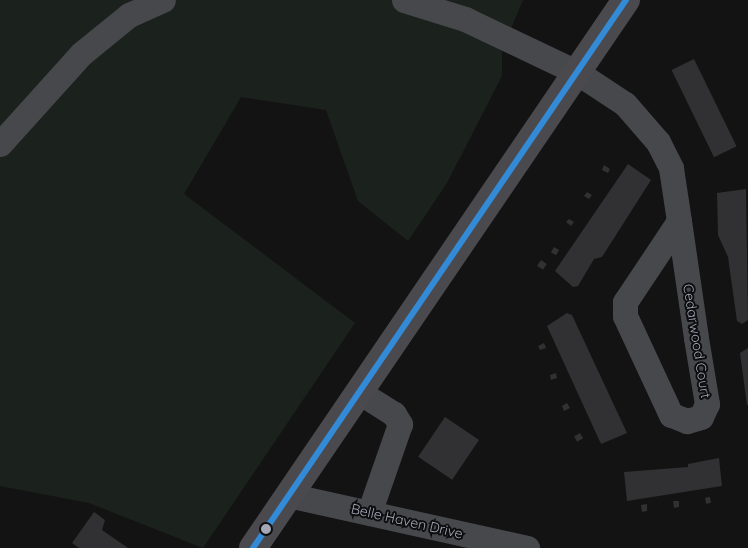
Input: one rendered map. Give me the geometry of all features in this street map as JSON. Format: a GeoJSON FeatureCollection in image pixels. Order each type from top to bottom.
{"type":"FeatureCollection","features":[{"type":"Feature","properties":{"kind":"main road"},"geometry":{"type":"LineString","coordinates":[[253,548],[626,0]]}},
{"type":"Feature","properties":{"kind":"street"},"geometry":{"type":"LineString","coordinates":[[0,144],[80,54],[130,15],[163,0]]}},
{"type":"Feature","properties":{"kind":"street","name":"Cedarwood Court"},"geometry":{"type":"LineString","coordinates":[[404,0],[465,19],[578,73],[625,104],[658,142],[671,168],[707,404],[701,417],[687,421],[671,415],[625,316],[625,302],[679,221]]}},
{"type":"Feature","properties":{"kind":"street"},"geometry":{"type":"LineString","coordinates":[[359,392],[394,414],[400,424],[369,513]]}},
{"type":"Feature","properties":{"kind":"street","name":"Belle Haven Drive"},"geometry":{"type":"LineString","coordinates":[[288,494],[527,548]]}},
{"type":"Feature","properties":{"kind":"shaded area"},"geometry":{"type":"Polygon","coordinates":[[[0,0],[523,0],[502,50],[502,76],[447,183],[408,241],[358,201],[326,110],[241,97],[184,194],[355,323],[203,548],[89,503],[0,486],[0,0]]]}},
{"type":"Feature","properties":{"kind":"building"},"geometry":{"type":"Polygon","coordinates":[[[694,59],[737,146],[714,157],[672,70],[694,59]]]}},
{"type":"Feature","properties":{"kind":"building"},"geometry":{"type":"Polygon","coordinates":[[[628,164],[651,180],[602,257],[594,259],[578,286],[573,287],[555,271],[628,164]]]}},
{"type":"Feature","properties":{"kind":"building"},"geometry":{"type":"Polygon","coordinates":[[[604,165],[610,169],[608,173],[602,170],[604,165]]]}},
{"type":"Feature","properties":{"kind":"building"},"geometry":{"type":"Polygon","coordinates":[[[746,189],[748,320],[742,324],[737,321],[728,257],[718,235],[717,193],[746,189]]]}},
{"type":"Feature","properties":{"kind":"building"},"geometry":{"type":"Polygon","coordinates":[[[587,192],[592,195],[589,199],[584,196],[587,192]]]}},
{"type":"Feature","properties":{"kind":"building"},"geometry":{"type":"Polygon","coordinates":[[[569,219],[574,222],[571,226],[566,222],[569,219]]]}},
{"type":"Feature","properties":{"kind":"building"},"geometry":{"type":"Polygon","coordinates":[[[554,247],[559,250],[556,255],[551,252],[554,247]]]}},
{"type":"Feature","properties":{"kind":"building"},"geometry":{"type":"Polygon","coordinates":[[[541,260],[547,264],[543,270],[537,266],[541,260]]]}},
{"type":"Feature","properties":{"kind":"building"},"geometry":{"type":"Polygon","coordinates":[[[567,313],[572,315],[627,433],[601,444],[547,326],[567,313]]]}},
{"type":"Feature","properties":{"kind":"building"},"geometry":{"type":"Polygon","coordinates":[[[544,343],[546,348],[540,350],[538,346],[544,343]]]}},
{"type":"Feature","properties":{"kind":"building"},"geometry":{"type":"Polygon","coordinates":[[[748,348],[748,405],[747,405],[740,353],[748,348]]]}},
{"type":"Feature","properties":{"kind":"building"},"geometry":{"type":"Polygon","coordinates":[[[556,373],[557,378],[551,380],[550,375],[556,373]]]}},
{"type":"Feature","properties":{"kind":"building"},"geometry":{"type":"Polygon","coordinates":[[[567,403],[570,408],[564,411],[562,406],[567,403]]]}},
{"type":"Feature","properties":{"kind":"building"},"geometry":{"type":"Polygon","coordinates":[[[445,417],[479,440],[452,480],[418,457],[445,417]]]}},
{"type":"Feature","properties":{"kind":"building"},"geometry":{"type":"Polygon","coordinates":[[[580,433],[583,438],[577,442],[574,437],[580,433]]]}},
{"type":"Feature","properties":{"kind":"building"},"geometry":{"type":"Polygon","coordinates":[[[719,458],[722,486],[627,501],[624,472],[688,467],[688,464],[719,458]]]}},
{"type":"Feature","properties":{"kind":"building"},"geometry":{"type":"Polygon","coordinates":[[[710,497],[711,503],[706,504],[705,498],[710,497]]]}},
{"type":"Feature","properties":{"kind":"building"},"geometry":{"type":"Polygon","coordinates":[[[673,501],[679,501],[679,507],[674,508],[673,501]]]}},
{"type":"Feature","properties":{"kind":"building"},"geometry":{"type":"Polygon","coordinates":[[[647,504],[647,511],[642,512],[641,505],[647,504]]]}},
{"type":"Feature","properties":{"kind":"building"},"geometry":{"type":"Polygon","coordinates":[[[94,512],[105,520],[102,530],[128,548],[79,548],[72,543],[94,512]]]}},
{"type":"Feature","properties":{"kind":"transit line"},"geometry":{"type":"LineString","coordinates":[[253,548],[626,0]]}}]}
